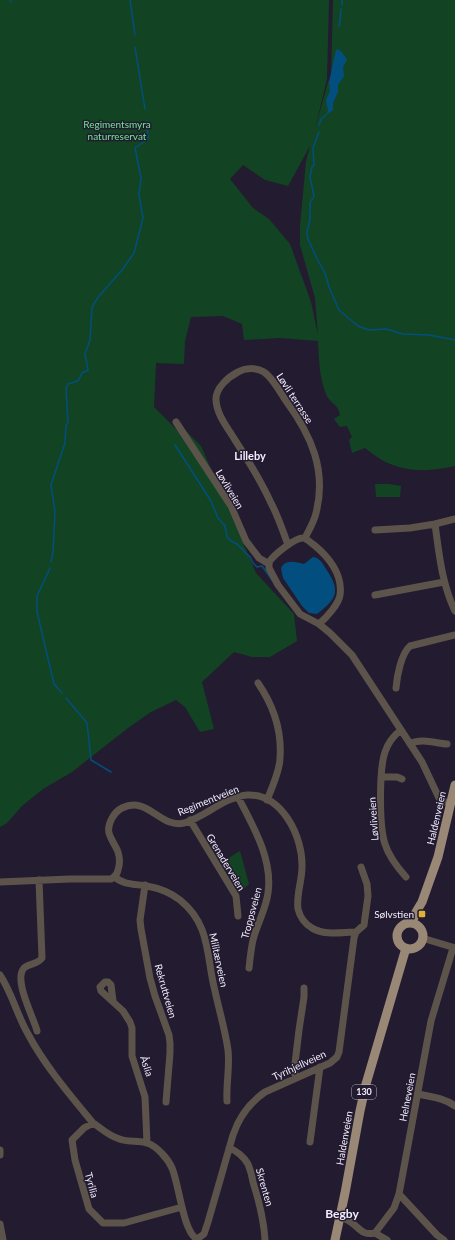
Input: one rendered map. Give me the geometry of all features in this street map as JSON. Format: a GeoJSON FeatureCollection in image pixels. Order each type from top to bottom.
{"type":"FeatureCollection","features":[{"type":"Feature","properties":{"kind":"main road","name":"Haldenveien"},"geometry":{"type":"LineString","coordinates":[[412,923],[422,902],[438,857],[455,786]]}},
{"type":"Feature","properties":{"kind":"main road"},"geometry":{"type":"LineString","coordinates":[[406,923],[412,923],[420,928],[422,938],[418,945],[406,948],[399,943],[397,934],[406,923]]}},
{"type":"Feature","properties":{"kind":"main road","name":"Haldenveien"},"geometry":{"type":"LineString","coordinates":[[335,1240],[366,1084],[406,948]]}},
{"type":"Feature","properties":{"kind":"street","name":"Løvli terrasse"},"geometry":{"type":"LineString","coordinates":[[288,545],[271,502],[225,423],[216,404],[216,395],[223,383],[230,377],[246,369],[262,371],[270,377],[295,413],[306,432],[316,455],[320,477],[318,501],[314,518],[305,538]]}},
{"type":"Feature","properties":{"kind":"street","name":"Løvliveien"},"geometry":{"type":"LineString","coordinates":[[176,422],[230,506],[246,541],[259,558],[268,564]]}},
{"type":"Feature","properties":{"kind":"street"},"geometry":{"type":"LineString","coordinates":[[375,530],[410,528],[455,519]]}},
{"type":"Feature","properties":{"kind":"street"},"geometry":{"type":"LineString","coordinates":[[435,524],[438,557],[444,582],[455,611]]}},
{"type":"Feature","properties":{"kind":"street"},"geometry":{"type":"LineString","coordinates":[[319,624],[329,614],[340,596],[340,583],[334,566],[321,551],[305,538],[288,545],[272,558],[268,564],[278,585],[300,614],[319,624],[352,655],[410,744],[426,771],[439,798],[445,802],[450,802]]}},
{"type":"Feature","properties":{"kind":"street"},"geometry":{"type":"LineString","coordinates":[[375,595],[444,582]]}},
{"type":"Feature","properties":{"kind":"street"},"geometry":{"type":"LineString","coordinates":[[396,688],[402,660],[406,650],[410,646],[455,635]]}},
{"type":"Feature","properties":{"kind":"street"},"geometry":{"type":"LineString","coordinates":[[258,683],[266,695],[277,723],[279,737],[279,763],[267,800]]}},
{"type":"Feature","properties":{"kind":"street","name":"Løvliveien"},"geometry":{"type":"LineString","coordinates":[[401,730],[392,738],[385,750],[382,762],[382,824],[385,843],[390,857],[406,877]]}},
{"type":"Feature","properties":{"kind":"street"},"geometry":{"type":"LineString","coordinates":[[410,744],[415,741],[447,744]]}},
{"type":"Feature","properties":{"kind":"street"},"geometry":{"type":"LineString","coordinates":[[381,777],[397,777],[402,779]]}},
{"type":"Feature","properties":{"kind":"street","name":"Regimentveien"},"geometry":{"type":"LineString","coordinates":[[115,877],[119,868],[119,856],[109,828],[112,817],[119,810],[126,806],[143,806],[168,822],[178,823],[190,820],[238,797],[254,795],[267,800],[278,807],[291,825],[298,843],[302,868],[298,910],[303,920],[312,929],[323,932],[356,932]]}},
{"type":"Feature","properties":{"kind":"street","name":"Troppsveien"},"geometry":{"type":"LineString","coordinates":[[238,797],[263,850],[269,885],[266,902],[253,941],[249,968]]}},
{"type":"Feature","properties":{"kind":"street","name":"Grenaderveien"},"geometry":{"type":"LineString","coordinates":[[190,820],[236,896],[238,916]]}},
{"type":"Feature","properties":{"kind":"street","name":"Tyrihjellveien"},"geometry":{"type":"LineString","coordinates":[[197,1239],[204,1234],[237,1124],[246,1109],[255,1098],[334,1060],[339,1052],[354,938],[356,932],[364,925],[368,896],[367,884],[362,866]]}},
{"type":"Feature","properties":{"kind":"street"},"geometry":{"type":"LineString","coordinates":[[0,882],[39,880],[108,880],[115,877]]}},
{"type":"Feature","properties":{"kind":"street","name":"Militærveien"},"geometry":{"type":"LineString","coordinates":[[115,877],[122,882],[145,885],[168,892],[179,899],[194,915],[201,926],[208,948],[214,990],[221,1015],[228,1051],[227,1101]]}},
{"type":"Feature","properties":{"kind":"street"},"geometry":{"type":"LineString","coordinates":[[37,1031],[24,997],[21,976],[22,970],[25,967],[36,964],[42,958],[39,880]]}},
{"type":"Feature","properties":{"kind":"street","name":"Rekruttveien"},"geometry":{"type":"LineString","coordinates":[[145,885],[140,920],[141,929],[150,978],[169,1035],[170,1043],[166,1102]]}},
{"type":"Feature","properties":{"kind":"street"},"geometry":{"type":"LineString","coordinates":[[422,938],[454,948]]}},
{"type":"Feature","properties":{"kind":"street","name":"Helneveien"},"geometry":{"type":"LineString","coordinates":[[375,1233],[394,1208],[399,1194],[431,1021],[454,948]]}},
{"type":"Feature","properties":{"kind":"street"},"geometry":{"type":"LineString","coordinates":[[0,975],[7,987],[28,1036],[56,1077],[93,1123],[117,1139],[136,1143],[147,1143],[157,1149],[166,1158],[172,1168],[189,1230],[193,1237],[197,1239]]}},
{"type":"Feature","properties":{"kind":"street"},"geometry":{"type":"LineString","coordinates":[[296,1078],[294,1072],[304,988]]}},
{"type":"Feature","properties":{"kind":"street","name":"Åslia"},"geometry":{"type":"LineString","coordinates":[[113,1001],[130,1022],[132,1028],[132,1056],[145,1097],[147,1143]]}},
{"type":"Feature","properties":{"kind":"street"},"geometry":{"type":"LineString","coordinates":[[310,1142],[320,1067]]}},
{"type":"Feature","properties":{"kind":"street"},"geometry":{"type":"LineString","coordinates":[[418,1094],[438,1098],[455,1106]]}},
{"type":"Feature","properties":{"kind":"street","name":"Tyrilia"},"geometry":{"type":"LineString","coordinates":[[93,1123],[84,1128],[72,1140],[75,1160],[88,1209],[103,1223],[124,1223],[182,1207]]}},
{"type":"Feature","properties":{"kind":"street","name":"Skrenten"},"geometry":{"type":"LineString","coordinates":[[229,1148],[233,1149],[248,1164],[259,1199],[265,1228],[265,1240]]}},
{"type":"Feature","properties":{"kind":"street"},"geometry":{"type":"LineString","coordinates":[[0,1150],[0,1155]]}},
{"type":"Feature","properties":{"kind":"street"},"geometry":{"type":"LineString","coordinates":[[399,1194],[444,1240]]}},
{"type":"Feature","properties":{"kind":"street"},"geometry":{"type":"LineString","coordinates":[[340,1217],[349,1219],[354,1223],[362,1236],[375,1233],[387,1240]]}},
{"type":"Feature","properties":{"kind":"street"},"geometry":{"type":"LineString","coordinates":[[0,1224],[2,1240]]}},
{"type":"Feature","properties":{"kind":"green space","name":"Regimentsmyra naturreservat"},"geometry":{"type":"Polygon","coordinates":[[[0,0],[329,0],[327,79],[315,129],[328,82],[331,77],[333,0],[455,0],[455,466],[430,470],[413,470],[385,462],[365,448],[352,453],[349,440],[352,437],[347,426],[340,427],[334,419],[340,415],[339,411],[328,397],[324,388],[320,368],[318,341],[280,338],[244,340],[242,324],[223,316],[191,317],[185,341],[184,364],[156,363],[154,407],[178,431],[187,432],[201,446],[256,573],[294,614],[297,641],[270,657],[252,657],[234,652],[202,682],[214,729],[200,732],[185,707],[176,700],[151,712],[72,772],[43,789],[22,806],[7,823],[0,827],[0,0]],[[310,146],[288,186],[265,180],[243,165],[230,179],[253,208],[269,219],[290,244],[311,302],[318,335],[315,298],[300,245],[300,226],[306,161],[310,146]]]}},
{"type":"Feature","properties":{"kind":"green space"},"geometry":{"type":"Polygon","coordinates":[[[375,484],[401,486],[400,497],[376,497],[375,484]]]}},
{"type":"Feature","properties":{"kind":"green space"},"geometry":{"type":"Polygon","coordinates":[[[240,851],[249,884],[239,893],[222,862],[240,851]]]}},
{"type":"Feature","properties":{"kind":"water"},"geometry":{"type":"Polygon","coordinates":[[[337,49],[342,52],[347,60],[343,67],[344,76],[338,85],[338,92],[333,103],[333,110],[326,115],[328,111],[326,100],[330,91],[329,82],[337,49]]]}},
{"type":"Feature","properties":{"kind":"water"},"geometry":{"type":"Polygon","coordinates":[[[313,557],[322,563],[334,583],[335,589],[333,599],[317,614],[309,613],[302,606],[283,578],[281,568],[288,562],[304,564],[313,557]]]}},
{"type":"Feature","properties":{"kind":"waterway"},"geometry":{"type":"LineString","coordinates":[[130,0],[135,35]]}},
{"type":"Feature","properties":{"kind":"waterway"},"geometry":{"type":"LineString","coordinates":[[342,0],[342,5]]}},
{"type":"Feature","properties":{"kind":"waterway"},"geometry":{"type":"LineString","coordinates":[[339,26],[341,9]]}},
{"type":"Feature","properties":{"kind":"waterway"},"geometry":{"type":"LineString","coordinates":[[135,47],[145,109]]}},
{"type":"Feature","properties":{"kind":"waterway"},"geometry":{"type":"LineString","coordinates":[[319,125],[321,119],[326,115]]}},
{"type":"Feature","properties":{"kind":"waterway"},"geometry":{"type":"LineString","coordinates":[[51,562],[55,512],[51,485],[65,443],[66,426],[68,422],[66,389],[68,384],[78,381],[82,373],[88,370],[85,354],[90,340],[92,307],[99,296],[122,270],[134,253],[143,218],[139,195],[141,178],[135,148],[148,139],[147,121]]}},
{"type":"Feature","properties":{"kind":"waterway"},"geometry":{"type":"LineString","coordinates":[[319,132],[313,148],[314,165],[312,167],[310,177],[314,196],[310,203],[310,219],[307,232],[308,239],[325,273],[329,287],[339,310],[358,326],[369,330],[386,329],[403,334],[429,335],[455,340]]}},
{"type":"Feature","properties":{"kind":"waterway"},"geometry":{"type":"LineString","coordinates":[[175,445],[211,501],[218,518],[225,526],[227,537],[237,544],[250,557],[257,567],[262,566],[272,580]]}},
{"type":"Feature","properties":{"kind":"waterway"},"geometry":{"type":"LineString","coordinates":[[50,568],[37,596],[37,612],[54,684],[62,693]]}},
{"type":"Feature","properties":{"kind":"waterway"},"geometry":{"type":"LineString","coordinates":[[66,698],[87,723],[91,760],[111,772]]}},
{"type":"Feature","properties":{"kind":"place","name":"Sølvstien"},"geometry":{"type":"Point","coordinates":[422,914]}},
{"type":"Feature","properties":{"kind":"district","name":"Lilleby"},"geometry":{"type":"Point","coordinates":[250,456]}},
{"type":"Feature","properties":{"kind":"district","name":"Begby"},"geometry":{"type":"Point","coordinates":[342,1214]}}]}
